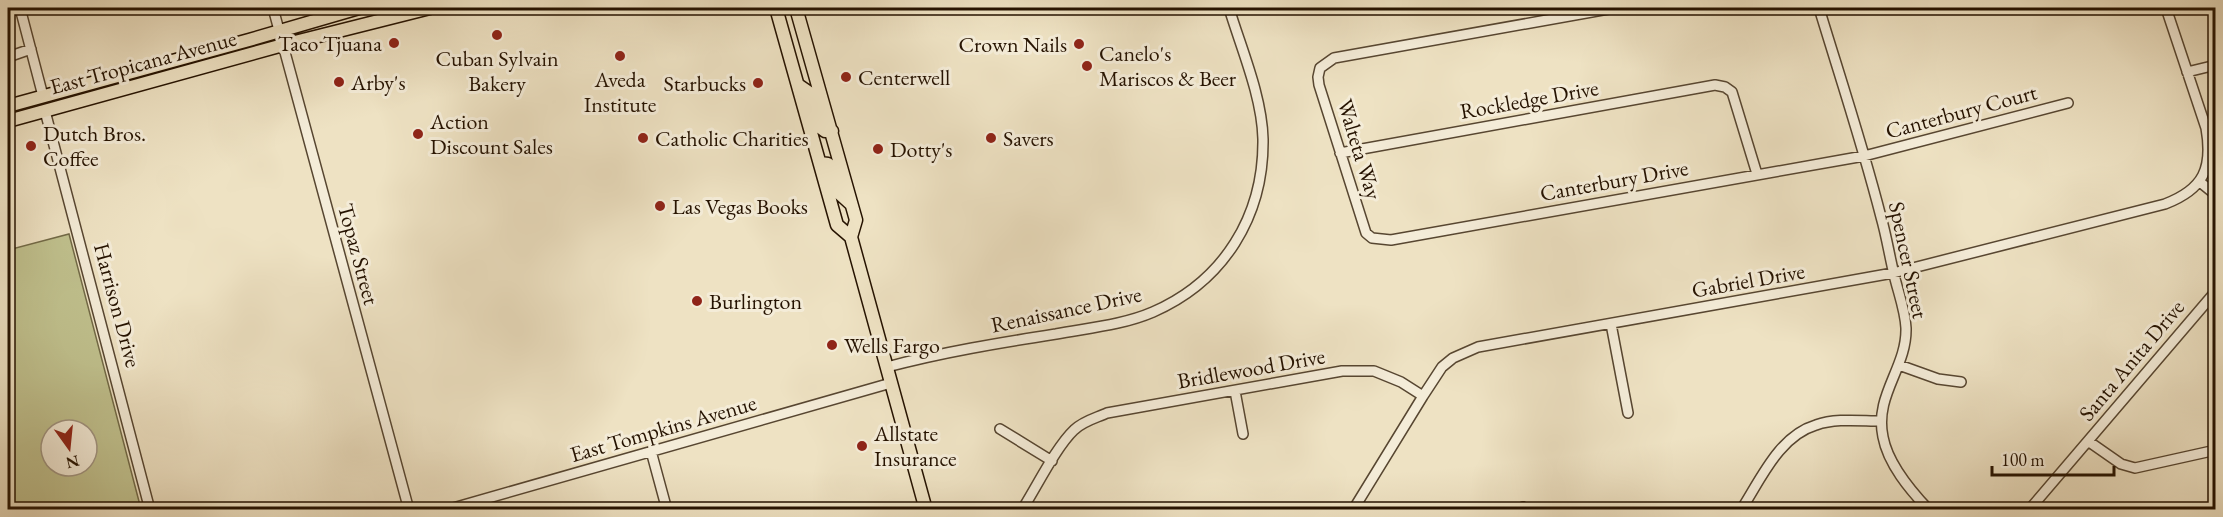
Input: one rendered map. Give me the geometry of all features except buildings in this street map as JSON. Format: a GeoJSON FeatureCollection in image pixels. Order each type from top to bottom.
{"type":"FeatureCollection","features":[{"type":"Feature","properties":{"kind":"main road","name":"East Tropicana Avenue"},"geometry":{"type":"LineString","coordinates":[[8,106],[359,8]]}},
{"type":"Feature","properties":{"kind":"main road","name":"East Tropicana Avenue"},"geometry":{"type":"LineString","coordinates":[[8,121],[283,45],[430,8]]}},
{"type":"Feature","properties":{"kind":"main road"},"geometry":{"type":"LineString","coordinates":[[776,8],[837,225],[851,237]]}},
{"type":"Feature","properties":{"kind":"main road"},"geometry":{"type":"LineString","coordinates":[[796,8],[856,220],[851,237],[926,510]]}},
{"type":"Feature","properties":{"kind":"main road"},"geometry":{"type":"LineString","coordinates":[[45,111],[48,102],[75,93],[86,85]]}},
{"type":"Feature","properties":{"kind":"main road"},"geometry":{"type":"LineString","coordinates":[[798,85],[811,94],[822,128],[825,131],[831,130]]}},
{"type":"Feature","properties":{"kind":"main road"},"geometry":{"type":"LineString","coordinates":[[8,113],[37,104],[44,96]]}},
{"type":"Feature","properties":{"kind":"main road"},"geometry":{"type":"LineString","coordinates":[[820,163],[828,164],[832,169],[840,194],[852,205]]}},
{"type":"Feature","properties":{"kind":"street"},"geometry":{"type":"LineString","coordinates":[[20,8],[44,96]]}},
{"type":"Feature","properties":{"kind":"street","name":"Topaz Street"},"geometry":{"type":"LineString","coordinates":[[273,8],[409,510]]}},
{"type":"Feature","properties":{"kind":"street","name":"Renaissance Drive"},"geometry":{"type":"LineString","coordinates":[[887,368],[932,355],[1118,323],[1153,312],[1184,295],[1214,271],[1236,242],[1253,209],[1261,173],[1263,138],[1257,100],[1229,8]]}},
{"type":"Feature","properties":{"kind":"street","name":"Walteta Way"},"geometry":{"type":"LineString","coordinates":[[1372,238],[1366,233],[1319,86],[1320,68],[1334,58],[1614,8]]}},
{"type":"Feature","properties":{"kind":"street","name":"Spencer Street"},"geometry":{"type":"LineString","coordinates":[[1819,8],[1882,219],[1901,300],[1905,343],[1899,365],[1885,395],[1881,421],[1885,445],[1893,463],[1929,510]]}},
{"type":"Feature","properties":{"kind":"street"},"geometry":{"type":"LineString","coordinates":[[2166,8],[2206,128],[2209,147],[2208,162],[2200,182],[2216,195]]}},
{"type":"Feature","properties":{"kind":"street"},"geometry":{"type":"LineString","coordinates":[[8,57],[31,49]]}},
{"type":"Feature","properties":{"kind":"street"},"geometry":{"type":"LineString","coordinates":[[2187,72],[2216,65]]}},
{"type":"Feature","properties":{"kind":"street","name":"Rockledge Drive"},"geometry":{"type":"LineString","coordinates":[[1340,153],[1715,85],[1725,87],[1732,92],[1757,174]]}},
{"type":"Feature","properties":{"kind":"street","name":"Canterbury Court"},"geometry":{"type":"LineString","coordinates":[[1864,156],[2068,104]]}},
{"type":"Feature","properties":{"kind":"street","name":"Harrison Drive"},"geometry":{"type":"LineString","coordinates":[[45,111],[150,510]]}},
{"type":"Feature","properties":{"kind":"street","name":"Canterbury Drive"},"geometry":{"type":"LineString","coordinates":[[1372,238],[1391,240],[1864,156]]}},
{"type":"Feature","properties":{"kind":"street","name":"Gabriel Drive"},"geometry":{"type":"LineString","coordinates":[[1353,510],[1442,368],[1453,358],[1478,347],[1893,273],[2166,204],[2179,199],[2200,182]]}},
{"type":"Feature","properties":{"kind":"street","name":"Santa Anita Drive"},"geometry":{"type":"LineString","coordinates":[[2029,510],[2216,291]]}},
{"type":"Feature","properties":{"kind":"street"},"geometry":{"type":"LineString","coordinates":[[1611,324],[1628,413]]}},
{"type":"Feature","properties":{"kind":"street"},"geometry":{"type":"LineString","coordinates":[[1899,365],[1938,379],[1961,382]]}},
{"type":"Feature","properties":{"kind":"street","name":"Bridlewood Drive"},"geometry":{"type":"LineString","coordinates":[[1052,461],[1073,430],[1107,413],[1342,371],[1374,371],[1401,382],[1423,396]]}},
{"type":"Feature","properties":{"kind":"street","name":"East Tompkins Avenue"},"geometry":{"type":"LineString","coordinates":[[446,510],[891,383]]}},
{"type":"Feature","properties":{"kind":"street"},"geometry":{"type":"LineString","coordinates":[[1235,391],[1243,434]]}},
{"type":"Feature","properties":{"kind":"street"},"geometry":{"type":"LineString","coordinates":[[1741,510],[1783,445],[1802,431],[1816,424],[1881,421]]}},
{"type":"Feature","properties":{"kind":"street"},"geometry":{"type":"LineString","coordinates":[[1000,429],[1052,461],[1025,505],[1025,510]]}},
{"type":"Feature","properties":{"kind":"street"},"geometry":{"type":"LineString","coordinates":[[2088,441],[2121,464],[2135,468],[2216,450]]}},
{"type":"Feature","properties":{"kind":"street"},"geometry":{"type":"LineString","coordinates":[[651,451],[667,510]]}},
{"type":"Feature","properties":{"kind":"green space"},"geometry":{"type":"Polygon","coordinates":[[[69,234],[141,509],[8,509],[8,250],[69,234]]]}},
{"type":"Feature","properties":{"kind":"place","name":"Cuban Sylvain Bakery"},"geometry":{"type":"Point","coordinates":[497,35]}},
{"type":"Feature","properties":{"kind":"place","name":"Taco Tjuana"},"geometry":{"type":"Point","coordinates":[394,43]}},
{"type":"Feature","properties":{"kind":"place","name":"Crown Nails"},"geometry":{"type":"Point","coordinates":[1079,44]}},
{"type":"Feature","properties":{"kind":"place","name":"Aveda Institute"},"geometry":{"type":"Point","coordinates":[620,56]}},
{"type":"Feature","properties":{"kind":"place","name":"Canelo's Mariscos & Beer"},"geometry":{"type":"Point","coordinates":[1087,66]}},
{"type":"Feature","properties":{"kind":"place","name":"Centerwell"},"geometry":{"type":"Point","coordinates":[846,77]}},
{"type":"Feature","properties":{"kind":"place","name":"Arby's"},"geometry":{"type":"Point","coordinates":[339,82]}},
{"type":"Feature","properties":{"kind":"place","name":"Starbucks"},"geometry":{"type":"Point","coordinates":[758,83]}},
{"type":"Feature","properties":{"kind":"place","name":"Action Discount Sales"},"geometry":{"type":"Point","coordinates":[418,134]}},
{"type":"Feature","properties":{"kind":"place","name":"Catholic Charities"},"geometry":{"type":"Point","coordinates":[643,138]}},
{"type":"Feature","properties":{"kind":"place","name":"Savers"},"geometry":{"type":"Point","coordinates":[991,138]}},
{"type":"Feature","properties":{"kind":"place","name":"Dutch Bros. Coffee"},"geometry":{"type":"Point","coordinates":[31,146]}},
{"type":"Feature","properties":{"kind":"place","name":"Dotty's"},"geometry":{"type":"Point","coordinates":[878,149]}},
{"type":"Feature","properties":{"kind":"place","name":"Las Vegas Books"},"geometry":{"type":"Point","coordinates":[660,206]}},
{"type":"Feature","properties":{"kind":"place","name":"Burlington"},"geometry":{"type":"Point","coordinates":[697,301]}},
{"type":"Feature","properties":{"kind":"place","name":"Wells Fargo"},"geometry":{"type":"Point","coordinates":[832,345]}},
{"type":"Feature","properties":{"kind":"place","name":"Allstate Insurance"},"geometry":{"type":"Point","coordinates":[862,446]}}]}
